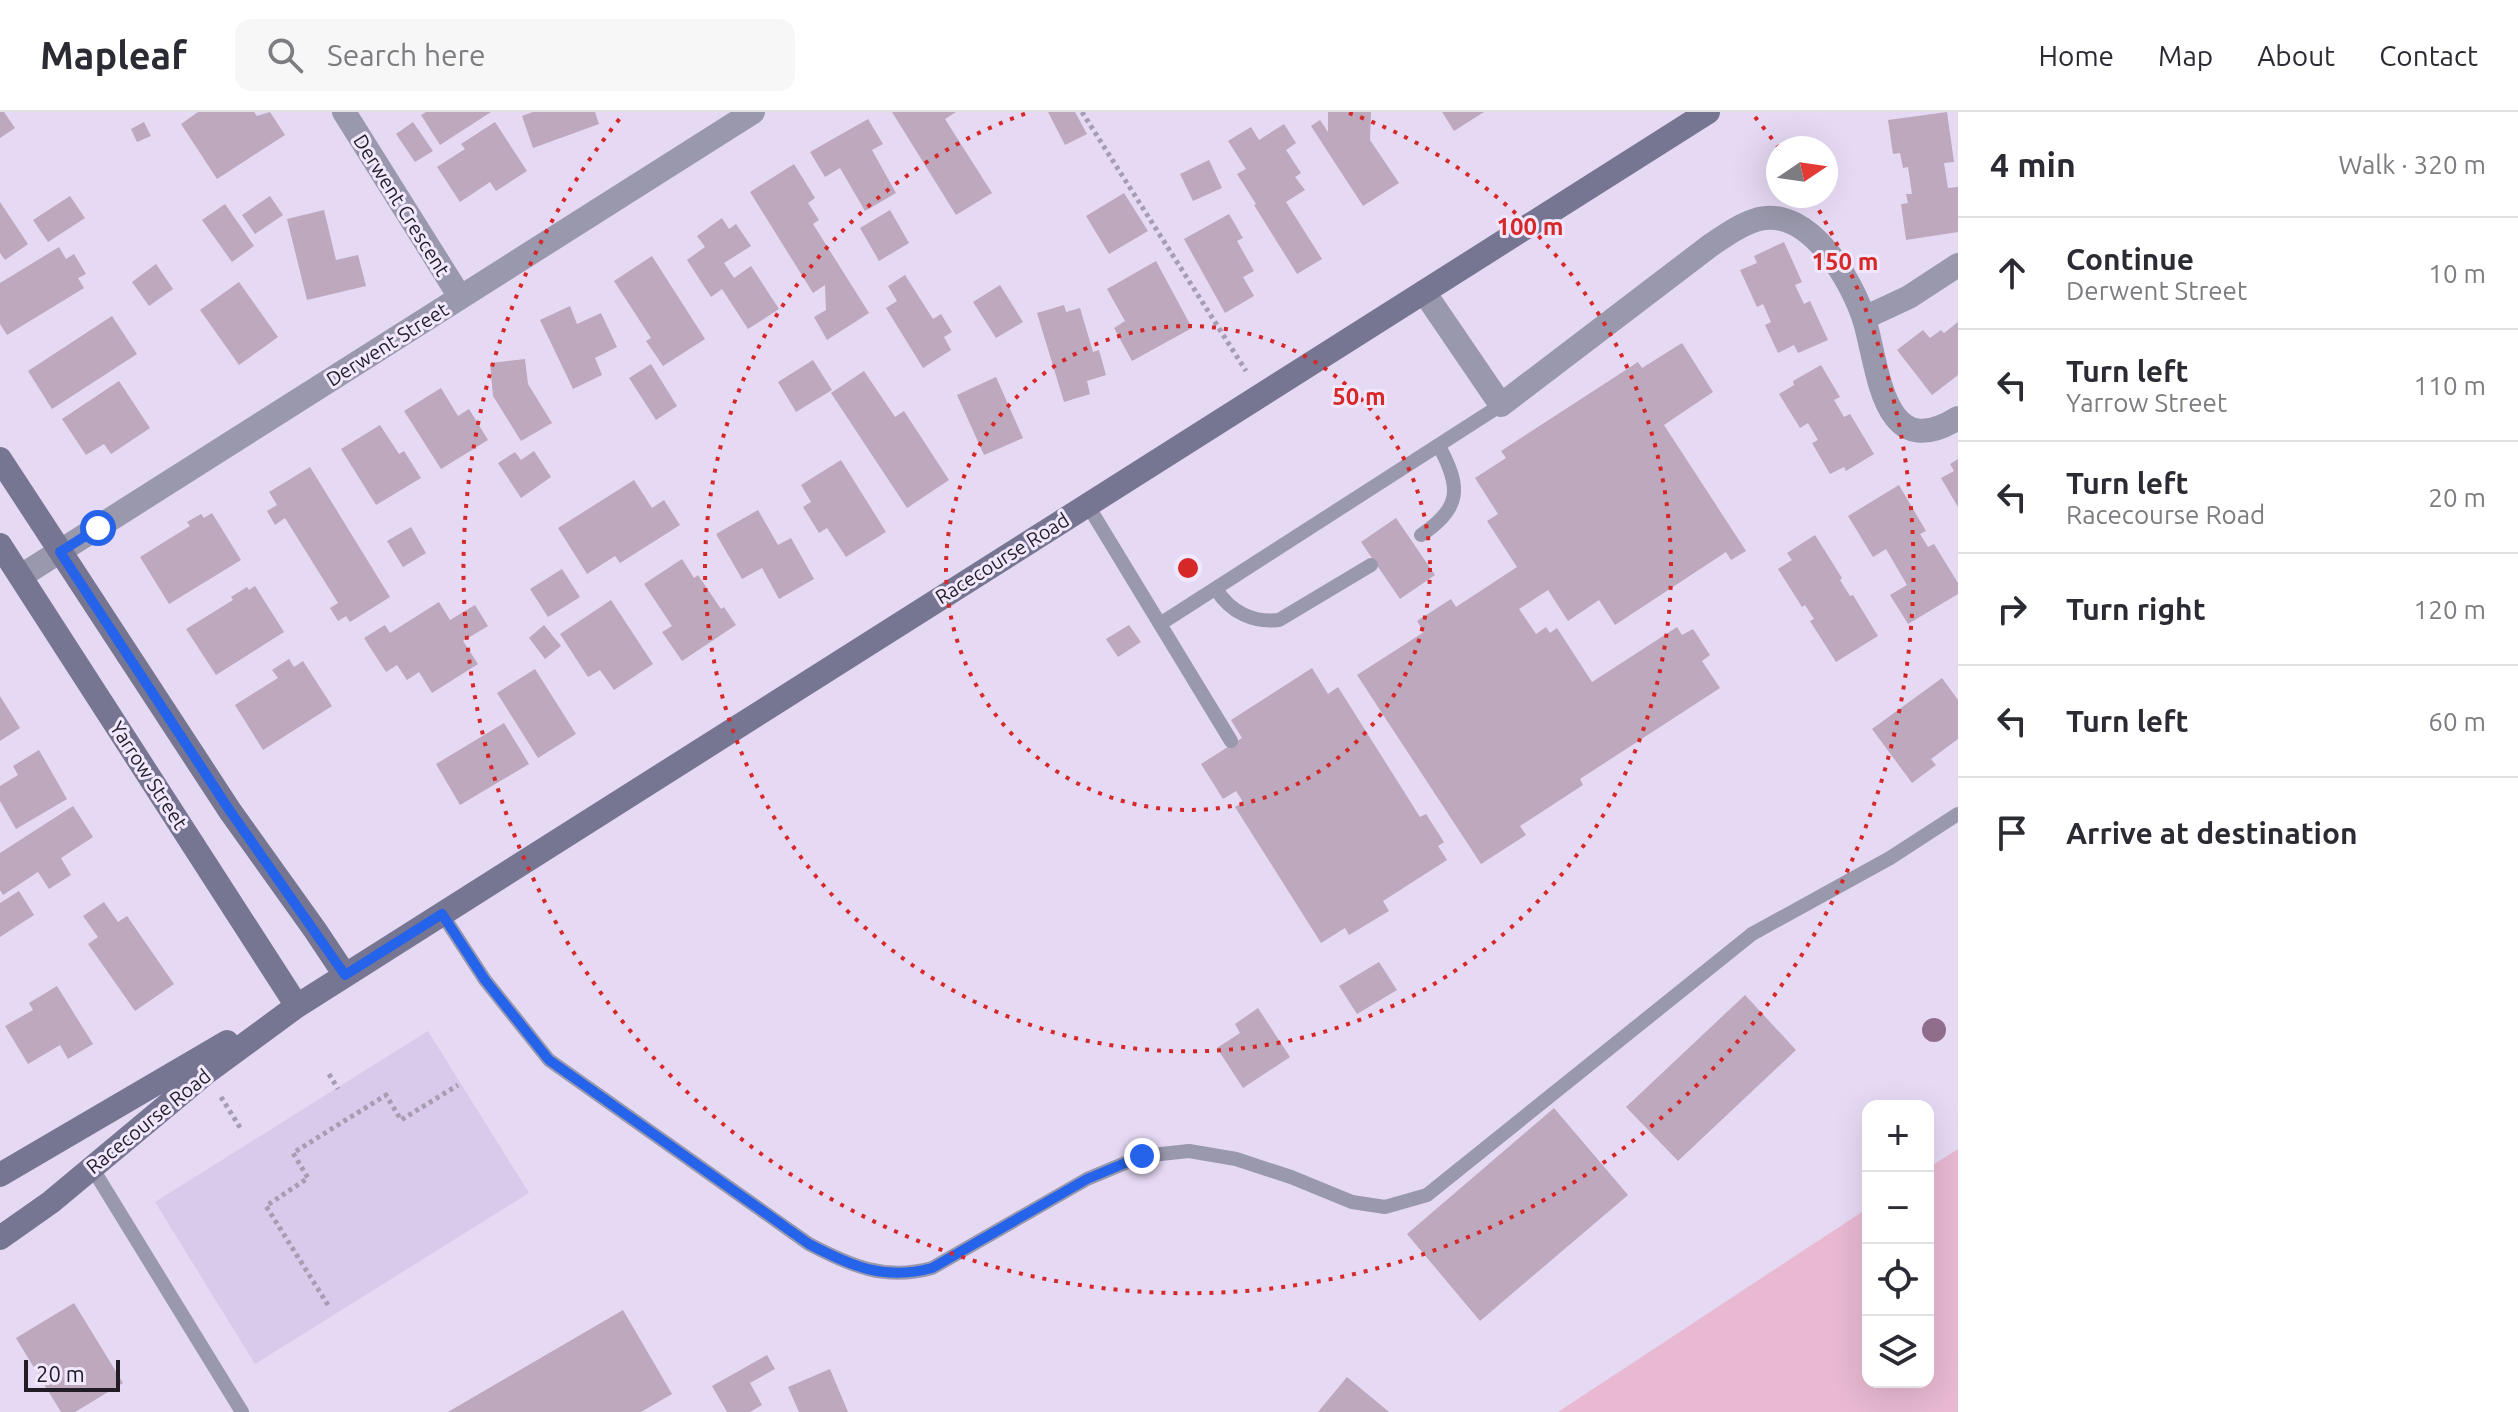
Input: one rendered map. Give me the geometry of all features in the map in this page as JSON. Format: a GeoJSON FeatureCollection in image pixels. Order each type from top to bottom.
{"type":"FeatureCollection","features":[{"type":"Feature","properties":{"kind":"street","name":"Derwent Crescent"},"geometry":{"type":"LineString","coordinates":[[344,112],[460,297]]}},
{"type":"Feature","properties":{"kind":"street","name":"Derwent Street"},"geometry":{"type":"LineString","coordinates":[[21,576],[753,112]]}},
{"type":"Feature","properties":{"kind":"street","name":"Racecourse Road"},"geometry":{"type":"LineString","coordinates":[[0,1238],[51,1202],[207,1072],[297,1006],[1708,112]]}},
{"type":"Feature","properties":{"kind":"street"},"geometry":{"type":"LineString","coordinates":[[1424,292],[1501,405],[1711,245],[1762,218],[1780,218],[1799,226],[1821,242],[1854,296],[1864,318],[1882,393],[1891,413],[1905,427],[1917,431],[1945,426],[1958,418]]}},
{"type":"Feature","properties":{"kind":"street"},"geometry":{"type":"LineString","coordinates":[[1864,318],[1909,297],[1958,265]]}},
{"type":"Feature","properties":{"kind":"street"},"geometry":{"type":"LineString","coordinates":[[0,459],[230,811],[345,975]]}},
{"type":"Feature","properties":{"kind":"street","name":"Yarrow Street"},"geometry":{"type":"LineString","coordinates":[[0,545],[297,1006]]}},
{"type":"Feature","properties":{"kind":"street","name":"Racecourse Road"},"geometry":{"type":"LineString","coordinates":[[0,1175],[193,1060],[297,1006]]}},
{"type":"Feature","properties":{"kind":"lane"},"geometry":{"type":"LineString","coordinates":[[1160,624],[1501,405]]}},
{"type":"Feature","properties":{"kind":"lane"},"geometry":{"type":"LineString","coordinates":[[1421,535],[1446,515],[1454,498],[1452,472],[1439,446]]}},
{"type":"Feature","properties":{"kind":"lane"},"geometry":{"type":"LineString","coordinates":[[1087,504],[1231,741]]}},
{"type":"Feature","properties":{"kind":"lane"},"geometry":{"type":"LineString","coordinates":[[1216,589],[1223,601],[1240,613],[1266,622],[1279,620],[1371,565]]}},
{"type":"Feature","properties":{"kind":"lane"},"geometry":{"type":"LineString","coordinates":[[442,914],[485,980],[549,1060],[809,1244],[846,1264],[882,1273],[910,1274],[932,1268],[1087,1179],[1142,1156],[1189,1151],[1236,1159],[1352,1202],[1385,1207],[1427,1195],[1752,934],[1890,858],[1958,814]]}},
{"type":"Feature","properties":{"kind":"lane"},"geometry":{"type":"LineString","coordinates":[[91,1166],[242,1412]]}},
{"type":"Feature","properties":{"kind":"path"},"geometry":{"type":"LineString","coordinates":[[1082,112],[1261,395]]}},
{"type":"Feature","properties":{"kind":"path"},"geometry":{"type":"LineString","coordinates":[[329,1074],[338,1089]]}},
{"type":"Feature","properties":{"kind":"path"},"geometry":{"type":"LineString","coordinates":[[328,1305],[266,1206],[308,1178],[293,1153],[386,1095],[401,1120],[458,1085]]}},
{"type":"Feature","properties":{"kind":"path"},"geometry":{"type":"LineString","coordinates":[[221,1097],[241,1129]]}},
{"type":"Feature","properties":{"kind":"shaded area"},"geometry":{"type":"Polygon","coordinates":[[[428,1031],[529,1193],[255,1364],[155,1202],[428,1031]]]}},
{"type":"Feature","properties":{"kind":"shaded area"},"geometry":{"type":"Polygon","coordinates":[[[1958,1149],[1958,1412],[1558,1412],[1862,1212],[1862,1388],[1934,1388],[1934,1164],[1958,1149]]]}},
{"type":"Feature","properties":{"kind":"building"},"geometry":{"type":"Polygon","coordinates":[[[0,112],[4,112],[15,128],[0,138],[0,112]]]}},
{"type":"Feature","properties":{"kind":"building"},"geometry":{"type":"Polygon","coordinates":[[[198,112],[254,112],[257,116],[270,112],[285,135],[217,179],[181,124],[198,112]]]}},
{"type":"Feature","properties":{"kind":"building"},"geometry":{"type":"Polygon","coordinates":[[[426,112],[491,112],[440,145],[421,115],[426,112]]]}},
{"type":"Feature","properties":{"kind":"building"},"geometry":{"type":"Polygon","coordinates":[[[533,112],[595,112],[599,124],[533,148],[522,116],[533,112]]]}},
{"type":"Feature","properties":{"kind":"building"},"geometry":{"type":"Polygon","coordinates":[[[892,112],[956,112],[945,119],[992,193],[956,215],[892,112]]]}},
{"type":"Feature","properties":{"kind":"building"},"geometry":{"type":"Polygon","coordinates":[[[1048,112],[1075,112],[1087,134],[1065,145],[1048,112]]]}},
{"type":"Feature","properties":{"kind":"building"},"geometry":{"type":"Polygon","coordinates":[[[1328,112],[1371,112],[1370,140],[1399,183],[1363,206],[1311,126],[1320,120],[1328,132],[1328,112]]]}},
{"type":"Feature","properties":{"kind":"building"},"geometry":{"type":"Polygon","coordinates":[[[1442,112],[1484,112],[1454,131],[1442,112]]]}},
{"type":"Feature","properties":{"kind":"building"},"geometry":{"type":"Polygon","coordinates":[[[1947,112],[1954,162],[1944,163],[1948,188],[1958,187],[1958,232],[1906,240],[1901,204],[1908,203],[1906,194],[1912,194],[1908,167],[1903,168],[1900,153],[1893,154],[1888,120],[1947,112]]]}},
{"type":"Feature","properties":{"kind":"building"},"geometry":{"type":"Polygon","coordinates":[[[868,119],[883,144],[872,150],[896,193],[865,211],[840,168],[825,177],[810,152],[868,119]]]}},
{"type":"Feature","properties":{"kind":"building"},"geometry":{"type":"Polygon","coordinates":[[[144,122],[151,136],[137,142],[131,129],[144,122]]]}},
{"type":"Feature","properties":{"kind":"building"},"geometry":{"type":"Polygon","coordinates":[[[413,122],[433,151],[415,162],[396,134],[413,122]]]}},
{"type":"Feature","properties":{"kind":"building"},"geometry":{"type":"Polygon","coordinates":[[[495,122],[527,171],[496,191],[490,182],[460,202],[437,167],[465,149],[461,144],[495,122]]]}},
{"type":"Feature","properties":{"kind":"building"},"geometry":{"type":"Polygon","coordinates":[[[1284,124],[1296,143],[1286,150],[1301,173],[1295,177],[1305,190],[1286,202],[1322,259],[1297,274],[1237,174],[1246,169],[1228,141],[1251,127],[1259,140],[1284,124]]]}},
{"type":"Feature","properties":{"kind":"building"},"geometry":{"type":"Polygon","coordinates":[[[1209,160],[1222,188],[1193,201],[1180,174],[1209,160]]]}},
{"type":"Feature","properties":{"kind":"building"},"geometry":{"type":"Polygon","coordinates":[[[794,164],[815,198],[808,203],[819,220],[813,224],[869,313],[827,340],[814,317],[826,310],[825,285],[813,293],[750,192],[794,164]]]}},
{"type":"Feature","properties":{"kind":"building"},"geometry":{"type":"Polygon","coordinates":[[[1124,193],[1148,231],[1109,254],[1086,216],[1124,193]]]}},
{"type":"Feature","properties":{"kind":"building"},"geometry":{"type":"Polygon","coordinates":[[[70,196],[85,218],[48,242],[33,220],[70,196]]]}},
{"type":"Feature","properties":{"kind":"building"},"geometry":{"type":"Polygon","coordinates":[[[270,196],[283,215],[255,234],[242,215],[270,196]]]}},
{"type":"Feature","properties":{"kind":"building"},"geometry":{"type":"Polygon","coordinates":[[[0,202],[28,244],[5,260],[0,253],[0,202]]]}},
{"type":"Feature","properties":{"kind":"building"},"geometry":{"type":"Polygon","coordinates":[[[225,204],[254,246],[232,262],[202,220],[225,204]]]}},
{"type":"Feature","properties":{"kind":"building"},"geometry":{"type":"Polygon","coordinates":[[[324,210],[336,260],[358,255],[366,286],[307,300],[287,219],[324,210]]]}},
{"type":"Feature","properties":{"kind":"building"},"geometry":{"type":"Polygon","coordinates":[[[890,210],[909,243],[879,261],[860,228],[890,210]]]}},
{"type":"Feature","properties":{"kind":"building"},"geometry":{"type":"Polygon","coordinates":[[[1229,214],[1243,238],[1237,241],[1254,271],[1243,277],[1254,296],[1225,313],[1184,239],[1229,214]]]}},
{"type":"Feature","properties":{"kind":"building"},"geometry":{"type":"Polygon","coordinates":[[[722,218],[729,229],[736,224],[751,246],[724,263],[734,278],[751,266],[779,309],[748,329],[722,289],[711,297],[687,260],[705,247],[697,236],[722,218]]]}},
{"type":"Feature","properties":{"kind":"building"},"geometry":{"type":"Polygon","coordinates":[[[1784,242],[1802,282],[1795,285],[1804,304],[1810,301],[1828,340],[1798,353],[1794,345],[1778,353],[1765,325],[1771,322],[1763,304],[1757,307],[1740,270],[1757,263],[1754,256],[1784,242]]]}},
{"type":"Feature","properties":{"kind":"building"},"geometry":{"type":"Polygon","coordinates":[[[59,247],[66,259],[74,254],[86,274],[78,278],[84,288],[7,335],[0,324],[0,283],[59,247]]]}},
{"type":"Feature","properties":{"kind":"building"},"geometry":{"type":"Polygon","coordinates":[[[652,256],[705,339],[663,366],[646,341],[651,338],[614,281],[652,256]]]}},
{"type":"Feature","properties":{"kind":"building"},"geometry":{"type":"Polygon","coordinates":[[[1156,261],[1192,328],[1132,361],[1114,328],[1125,321],[1107,289],[1156,261]]]}},
{"type":"Feature","properties":{"kind":"building"},"geometry":{"type":"Polygon","coordinates":[[[156,264],[173,289],[149,306],[132,282],[156,264]]]}},
{"type":"Feature","properties":{"kind":"building"},"geometry":{"type":"Polygon","coordinates":[[[905,275],[933,319],[941,314],[952,332],[944,337],[951,350],[923,368],[886,308],[897,301],[888,286],[905,275]]]}},
{"type":"Feature","properties":{"kind":"building"},"geometry":{"type":"Polygon","coordinates":[[[239,282],[278,337],[239,365],[200,310],[239,282]]]}},
{"type":"Feature","properties":{"kind":"building"},"geometry":{"type":"Polygon","coordinates":[[[1000,285],[1023,322],[996,338],[973,302],[1000,285]]]}},
{"type":"Feature","properties":{"kind":"building"},"geometry":{"type":"Polygon","coordinates":[[[1064,305],[1066,312],[1080,308],[1093,352],[1099,350],[1106,375],[1087,381],[1090,394],[1064,402],[1037,313],[1064,305]]]}},
{"type":"Feature","properties":{"kind":"building"},"geometry":{"type":"Polygon","coordinates":[[[570,306],[577,324],[601,313],[617,347],[595,358],[602,375],[573,389],[540,320],[570,306]]]}},
{"type":"Feature","properties":{"kind":"building"},"geometry":{"type":"Polygon","coordinates":[[[112,316],[137,354],[52,409],[28,371],[112,316]]]}},
{"type":"Feature","properties":{"kind":"building"},"geometry":{"type":"Polygon","coordinates":[[[1958,322],[1958,375],[1932,395],[1897,350],[1923,330],[1930,338],[1941,330],[1944,333],[1958,322]]]}},
{"type":"Feature","properties":{"kind":"building"},"geometry":{"type":"Polygon","coordinates":[[[1682,343],[1713,392],[1664,425],[1746,551],[1731,560],[1726,552],[1615,625],[1599,600],[1568,621],[1548,590],[1519,609],[1536,634],[1546,627],[1550,633],[1557,628],[1592,682],[1677,627],[1682,635],[1693,629],[1710,655],[1702,661],[1720,688],[1580,779],[1583,785],[1520,826],[1526,835],[1481,864],[1357,675],[1424,632],[1417,621],[1451,599],[1456,607],[1517,567],[1487,521],[1498,514],[1475,478],[1506,458],[1501,451],[1638,362],[1642,368],[1682,343]]]}},
{"type":"Feature","properties":{"kind":"building"},"geometry":{"type":"Polygon","coordinates":[[[525,359],[528,384],[552,423],[521,441],[493,396],[490,363],[525,359]]]}},
{"type":"Feature","properties":{"kind":"building"},"geometry":{"type":"Polygon","coordinates":[[[813,360],[832,390],[796,412],[778,382],[813,360]]]}},
{"type":"Feature","properties":{"kind":"building"},"geometry":{"type":"Polygon","coordinates":[[[651,364],[677,406],[656,420],[629,378],[651,364]]]}},
{"type":"Feature","properties":{"kind":"building"},"geometry":{"type":"Polygon","coordinates":[[[1821,365],[1840,397],[1834,400],[1844,417],[1850,414],[1874,454],[1846,471],[1844,467],[1830,474],[1812,443],[1818,440],[1808,423],[1800,428],[1779,394],[1794,385],[1793,381],[1821,365]]]}},
{"type":"Feature","properties":{"kind":"building"},"geometry":{"type":"Polygon","coordinates":[[[864,371],[895,417],[904,411],[949,480],[907,508],[831,393],[864,371]]]}},
{"type":"Feature","properties":{"kind":"building"},"geometry":{"type":"Polygon","coordinates":[[[996,377],[1023,438],[984,455],[957,395],[996,377]]]}},
{"type":"Feature","properties":{"kind":"building"},"geometry":{"type":"Polygon","coordinates":[[[119,381],[150,428],[111,454],[104,444],[86,455],[62,419],[119,381]]]}},
{"type":"Feature","properties":{"kind":"building"},"geometry":{"type":"Polygon","coordinates":[[[441,388],[458,416],[469,409],[488,440],[441,469],[404,411],[441,388]]]}},
{"type":"Feature","properties":{"kind":"building"},"geometry":{"type":"Polygon","coordinates":[[[380,425],[399,454],[404,451],[421,478],[376,505],[341,449],[380,425]]]}},
{"type":"Feature","properties":{"kind":"building"},"geometry":{"type":"Polygon","coordinates":[[[534,451],[551,477],[521,498],[498,463],[515,452],[521,460],[534,451]]]}},
{"type":"Feature","properties":{"kind":"building"},"geometry":{"type":"Polygon","coordinates":[[[1958,459],[1958,507],[1941,478],[1954,471],[1950,464],[1958,459]]]}},
{"type":"Feature","properties":{"kind":"building"},"geometry":{"type":"Polygon","coordinates":[[[841,460],[886,532],[846,557],[827,528],[819,533],[803,507],[811,502],[801,485],[841,460]]]}},
{"type":"Feature","properties":{"kind":"building"},"geometry":{"type":"Polygon","coordinates":[[[310,467],[390,597],[350,622],[346,616],[338,621],[330,608],[338,603],[285,518],[275,525],[267,511],[277,505],[269,492],[310,467]]]}},
{"type":"Feature","properties":{"kind":"building"},"geometry":{"type":"Polygon","coordinates":[[[634,480],[652,508],[664,500],[680,525],[620,563],[615,556],[587,574],[558,528],[634,480]]]}},
{"type":"Feature","properties":{"kind":"building"},"geometry":{"type":"Polygon","coordinates":[[[1899,485],[1926,531],[1920,534],[1928,547],[1934,544],[1958,583],[1958,594],[1908,624],[1890,595],[1907,585],[1886,549],[1873,557],[1848,516],[1899,485]]]}},
{"type":"Feature","properties":{"kind":"building"},"geometry":{"type":"Polygon","coordinates":[[[758,510],[778,545],[791,538],[814,579],[779,599],[762,568],[742,579],[716,534],[758,510]]]}},
{"type":"Feature","properties":{"kind":"building"},"geometry":{"type":"Polygon","coordinates":[[[212,513],[241,560],[169,604],[140,557],[190,526],[187,522],[201,514],[204,518],[212,513]]]}},
{"type":"Feature","properties":{"kind":"building"},"geometry":{"type":"Polygon","coordinates":[[[1396,518],[1435,575],[1400,599],[1361,542],[1396,518]]]}},
{"type":"Feature","properties":{"kind":"building"},"geometry":{"type":"Polygon","coordinates":[[[411,527],[426,553],[403,567],[387,541],[411,527]]]}},
{"type":"Feature","properties":{"kind":"building"},"geometry":{"type":"Polygon","coordinates":[[[1815,535],[1842,578],[1840,580],[1878,636],[1836,662],[1810,621],[1814,619],[1805,605],[1802,607],[1778,569],[1792,560],[1787,553],[1815,535]]]}},
{"type":"Feature","properties":{"kind":"building"},"geometry":{"type":"Polygon","coordinates":[[[682,559],[694,578],[698,575],[736,625],[682,661],[662,632],[672,626],[644,584],[682,559]]]}},
{"type":"Feature","properties":{"kind":"building"},"geometry":{"type":"Polygon","coordinates":[[[562,569],[580,597],[548,617],[530,589],[562,569]]]}},
{"type":"Feature","properties":{"kind":"building"},"geometry":{"type":"Polygon","coordinates":[[[255,586],[284,632],[216,675],[186,629],[233,600],[231,597],[247,587],[249,590],[255,586]]]}},
{"type":"Feature","properties":{"kind":"building"},"geometry":{"type":"Polygon","coordinates":[[[611,600],[653,664],[614,690],[600,670],[588,677],[560,634],[611,600]]]}},
{"type":"Feature","properties":{"kind":"building"},"geometry":{"type":"Polygon","coordinates":[[[439,602],[450,620],[475,605],[488,626],[463,641],[478,664],[432,693],[419,672],[407,680],[397,665],[386,672],[364,638],[385,625],[390,633],[439,602]]]}},
{"type":"Feature","properties":{"kind":"building"},"geometry":{"type":"Polygon","coordinates":[[[544,625],[561,646],[545,659],[529,638],[544,625]]]}},
{"type":"Feature","properties":{"kind":"building"},"geometry":{"type":"Polygon","coordinates":[[[1129,625],[1141,642],[1118,657],[1106,639],[1129,625]]]}},
{"type":"Feature","properties":{"kind":"building"},"geometry":{"type":"Polygon","coordinates":[[[289,659],[294,667],[303,661],[332,706],[263,750],[235,705],[278,678],[272,670],[289,659]]]}},
{"type":"Feature","properties":{"kind":"building"},"geometry":{"type":"Polygon","coordinates":[[[1312,668],[1328,694],[1338,687],[1420,817],[1426,814],[1444,842],[1438,846],[1447,860],[1383,901],[1389,911],[1349,935],[1345,928],[1321,943],[1235,807],[1243,802],[1236,791],[1223,799],[1201,764],[1242,738],[1231,720],[1312,668]]]}},
{"type":"Feature","properties":{"kind":"building"},"geometry":{"type":"Polygon","coordinates":[[[535,669],[576,734],[538,758],[497,693],[535,669]]]}},
{"type":"Feature","properties":{"kind":"building"},"geometry":{"type":"Polygon","coordinates":[[[1942,678],[1958,700],[1958,739],[1931,759],[1936,765],[1912,783],[1872,729],[1942,678]]]}},
{"type":"Feature","properties":{"kind":"building"},"geometry":{"type":"Polygon","coordinates":[[[0,696],[20,728],[0,741],[0,696]]]}},
{"type":"Feature","properties":{"kind":"building"},"geometry":{"type":"Polygon","coordinates":[[[504,723],[529,764],[460,805],[436,764],[504,723]]]}},
{"type":"Feature","properties":{"kind":"building"},"geometry":{"type":"Polygon","coordinates":[[[39,750],[67,799],[16,829],[0,801],[0,786],[18,775],[13,766],[39,750]]]}},
{"type":"Feature","properties":{"kind":"building"},"geometry":{"type":"Polygon","coordinates":[[[73,806],[93,837],[61,858],[71,875],[49,889],[38,872],[3,895],[0,890],[0,853],[73,806]]]}},
{"type":"Feature","properties":{"kind":"building"},"geometry":{"type":"Polygon","coordinates":[[[19,891],[34,915],[0,937],[0,903],[19,891]]]}},
{"type":"Feature","properties":{"kind":"building"},"geometry":{"type":"Polygon","coordinates":[[[104,902],[118,922],[127,916],[174,984],[135,1011],[88,944],[98,937],[83,916],[104,902]]]}},
{"type":"Feature","properties":{"kind":"building"},"geometry":{"type":"Polygon","coordinates":[[[1379,962],[1397,990],[1357,1014],[1339,986],[1379,962]]]}},
{"type":"Feature","properties":{"kind":"building"},"geometry":{"type":"Polygon","coordinates":[[[57,986],[93,1044],[68,1059],[60,1045],[28,1064],[5,1026],[33,1010],[29,1003],[57,986]]]}},
{"type":"Feature","properties":{"kind":"building"},"geometry":{"type":"Polygon","coordinates":[[[1745,995],[1796,1050],[1678,1161],[1626,1107],[1745,995]]]}},
{"type":"Feature","properties":{"kind":"building"},"geometry":{"type":"Polygon","coordinates":[[[1258,1008],[1290,1057],[1243,1088],[1217,1048],[1240,1033],[1235,1024],[1258,1008]]]}},
{"type":"Feature","properties":{"kind":"building"},"geometry":{"type":"Polygon","coordinates":[[[1554,1108],[1628,1195],[1480,1321],[1407,1234],[1554,1108]]]}},
{"type":"Feature","properties":{"kind":"building"},"geometry":{"type":"Polygon","coordinates":[[[74,1303],[123,1383],[75,1412],[61,1412],[16,1338],[74,1303]]]}},
{"type":"Feature","properties":{"kind":"building"},"geometry":{"type":"Polygon","coordinates":[[[623,1310],[672,1394],[641,1412],[448,1412],[623,1310]]]}},
{"type":"Feature","properties":{"kind":"building"},"geometry":{"type":"Polygon","coordinates":[[[767,1355],[775,1369],[750,1383],[762,1405],[750,1412],[727,1412],[712,1386],[767,1355]]]}},
{"type":"Feature","properties":{"kind":"building"},"geometry":{"type":"Polygon","coordinates":[[[830,1369],[848,1412],[799,1412],[788,1387],[830,1369]]]}},
{"type":"Feature","properties":{"kind":"building"},"geometry":{"type":"Polygon","coordinates":[[[1347,1377],[1389,1412],[1318,1412],[1347,1377]]]}},
{"type":"Feature","properties":{"kind":"route"},"geometry":{"type":"LineString","coordinates":[[98,528],[60,552],[230,811],[345,975],[442,914],[485,980],[549,1060],[809,1244],[846,1264],[882,1273],[910,1274],[932,1268],[1087,1179],[1142,1156]]}}]}
